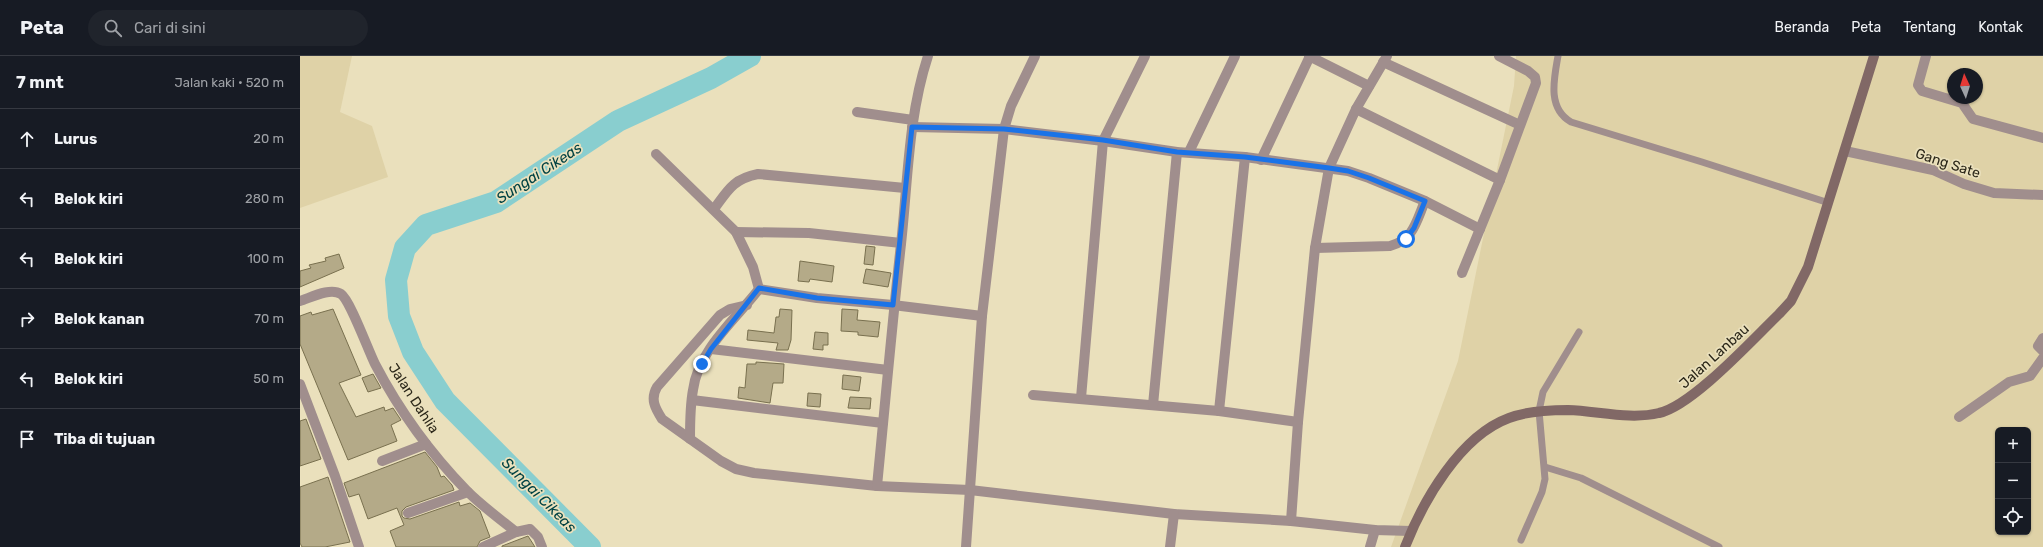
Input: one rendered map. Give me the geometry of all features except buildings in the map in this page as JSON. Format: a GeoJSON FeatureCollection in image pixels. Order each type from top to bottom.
{"type":"FeatureCollection","features":[{"type":"Feature","properties":{"kind":"street"},"geometry":{"type":"LineString","coordinates":[[877,486],[893,305],[901,243],[912,123],[919,84],[928,56]]}},
{"type":"Feature","properties":{"kind":"street"},"geometry":{"type":"LineString","coordinates":[[966,547],[982,316],[1004,129],[1011,106],[1035,56]]}},
{"type":"Feature","properties":{"kind":"street"},"geometry":{"type":"LineString","coordinates":[[1081,398],[1103,140],[1146,56]]}},
{"type":"Feature","properties":{"kind":"street"},"geometry":{"type":"LineString","coordinates":[[1189,152],[1235,56]]}},
{"type":"Feature","properties":{"kind":"street"},"geometry":{"type":"LineString","coordinates":[[1261,160],[1310,56],[1369,86]]}},
{"type":"Feature","properties":{"kind":"street"},"geometry":{"type":"LineString","coordinates":[[1462,273],[1500,180],[1534,90],[1535,77],[1528,71],[1499,56]]}},
{"type":"Feature","properties":{"kind":"street","name":"Jalan Lanbau"},"geometry":{"type":"LineString","coordinates":[[1405,547],[1434,489],[1450,466],[1483,432],[1509,418],[1539,411],[1568,410],[1641,415],[1660,413],[1678,405],[1693,395],[1791,301],[1808,267],[1874,56]]}},
{"type":"Feature","properties":{"kind":"street"},"geometry":{"type":"LineString","coordinates":[[1926,56],[1918,85],[1922,91],[1962,103],[1973,119],[2043,138]]}},
{"type":"Feature","properties":{"kind":"street"},"geometry":{"type":"LineString","coordinates":[[1291,522],[1298,422],[1315,248],[1329,168],[1356,109],[1369,86],[1385,59],[1520,125]]}},
{"type":"Feature","properties":{"kind":"street"},"geometry":{"type":"LineString","coordinates":[[1356,109],[1500,180]]}},
{"type":"Feature","properties":{"kind":"street"},"geometry":{"type":"LineString","coordinates":[[857,112],[912,123],[1004,129],[1103,140],[1177,152],[1245,157],[1348,171],[1425,201],[1480,229]]}},
{"type":"Feature","properties":{"kind":"street","name":"Gang Sate"},"geometry":{"type":"LineString","coordinates":[[1845,151],[1933,170],[1964,184],[1994,193],[2043,195]]}},
{"type":"Feature","properties":{"kind":"street"},"geometry":{"type":"LineString","coordinates":[[1153,405],[1177,152]]}},
{"type":"Feature","properties":{"kind":"street"},"geometry":{"type":"LineString","coordinates":[[656,154],[736,232],[753,267],[759,288]]}},
{"type":"Feature","properties":{"kind":"street"},"geometry":{"type":"LineString","coordinates":[[1219,411],[1245,157]]}},
{"type":"Feature","properties":{"kind":"street"},"geometry":{"type":"LineString","coordinates":[[714,210],[732,184],[747,176],[758,174],[905,188]]}},
{"type":"Feature","properties":{"kind":"street"},"geometry":{"type":"LineString","coordinates":[[1315,248],[1390,246],[1400,243],[1406,239],[1414,228],[1425,201]]}},
{"type":"Feature","properties":{"kind":"street"},"geometry":{"type":"LineString","coordinates":[[736,232],[822,233],[901,243]]}},
{"type":"Feature","properties":{"kind":"street"},"geometry":{"type":"LineString","coordinates":[[759,288],[817,298],[893,305],[982,316]]}},
{"type":"Feature","properties":{"kind":"street"},"geometry":{"type":"LineString","coordinates":[[690,439],[692,400],[696,378],[705,357],[759,288]]}},
{"type":"Feature","properties":{"kind":"street","name":"Jalan Dahlia"},"geometry":{"type":"LineString","coordinates":[[300,301],[332,292],[339,292],[344,296],[350,304],[364,340],[393,398],[426,444],[468,492],[516,532]]}},
{"type":"Feature","properties":{"kind":"street"},"geometry":{"type":"LineString","coordinates":[[747,305],[730,309],[720,315],[654,393],[654,405],[662,419],[736,469],[754,473],[877,486],[970,490],[1174,514],[1291,522],[1374,530],[1412,531]]}},
{"type":"Feature","properties":{"kind":"street"},"geometry":{"type":"LineString","coordinates":[[2043,338],[2038,346],[2043,351]]}},
{"type":"Feature","properties":{"kind":"street"},"geometry":{"type":"LineString","coordinates":[[711,349],[888,370]]}},
{"type":"Feature","properties":{"kind":"street"},"geometry":{"type":"LineString","coordinates":[[1959,417],[2009,382],[2030,376],[2043,358]]}},
{"type":"Feature","properties":{"kind":"street"},"geometry":{"type":"LineString","coordinates":[[300,384],[335,476],[359,547]]}},
{"type":"Feature","properties":{"kind":"street"},"geometry":{"type":"LineString","coordinates":[[1032,394],[1219,411],[1298,422]]}},
{"type":"Feature","properties":{"kind":"street"},"geometry":{"type":"LineString","coordinates":[[692,400],[883,423]]}},
{"type":"Feature","properties":{"kind":"street"},"geometry":{"type":"LineString","coordinates":[[382,460],[426,444]]}},
{"type":"Feature","properties":{"kind":"street"},"geometry":{"type":"LineString","coordinates":[[408,513],[468,492]]}},
{"type":"Feature","properties":{"kind":"street"},"geometry":{"type":"LineString","coordinates":[[1170,547],[1174,514]]}},
{"type":"Feature","properties":{"kind":"street"},"geometry":{"type":"LineString","coordinates":[[484,547],[523,530],[533,532],[542,547]]}},
{"type":"Feature","properties":{"kind":"street"},"geometry":{"type":"LineString","coordinates":[[1370,547],[1374,530]]}},
{"type":"Feature","properties":{"kind":"lane"},"geometry":{"type":"LineString","coordinates":[[1558,56],[1553,96],[1555,105],[1561,114],[1571,122],[1723,168],[1829,203]]}},
{"type":"Feature","properties":{"kind":"lane"},"geometry":{"type":"LineString","coordinates":[[1521,540],[1542,492],[1545,468],[1539,411],[1543,392],[1579,332]]}},
{"type":"Feature","properties":{"kind":"lane"},"geometry":{"type":"LineString","coordinates":[[1545,468],[1581,478],[1719,547]]}},
{"type":"Feature","properties":{"kind":"shaded area"},"geometry":{"type":"Polygon","coordinates":[[[300,56],[352,56],[340,112],[372,126],[388,177],[300,208],[300,56]]]}},
{"type":"Feature","properties":{"kind":"shaded area"},"geometry":{"type":"Polygon","coordinates":[[[1516,56],[2043,56],[2043,547],[1391,547],[1458,361],[1514,86],[1516,56]]]}},
{"type":"Feature","properties":{"kind":"waterway","name":"Sungai Cikeas"},"geometry":{"type":"LineString","coordinates":[[590,547],[445,401],[413,352],[399,316],[396,280],[405,248],[426,225],[496,202],[618,121],[711,78],[750,56]]}},
{"type":"Feature","properties":{"kind":"route"},"geometry":{"type":"LineString","coordinates":[[702,364],[711,349],[759,288],[790,295],[893,305],[901,243],[905,188],[912,127],[1004,129],[1103,140],[1177,152],[1245,157],[1348,171],[1425,201],[1414,228],[1406,239]]}}]}
